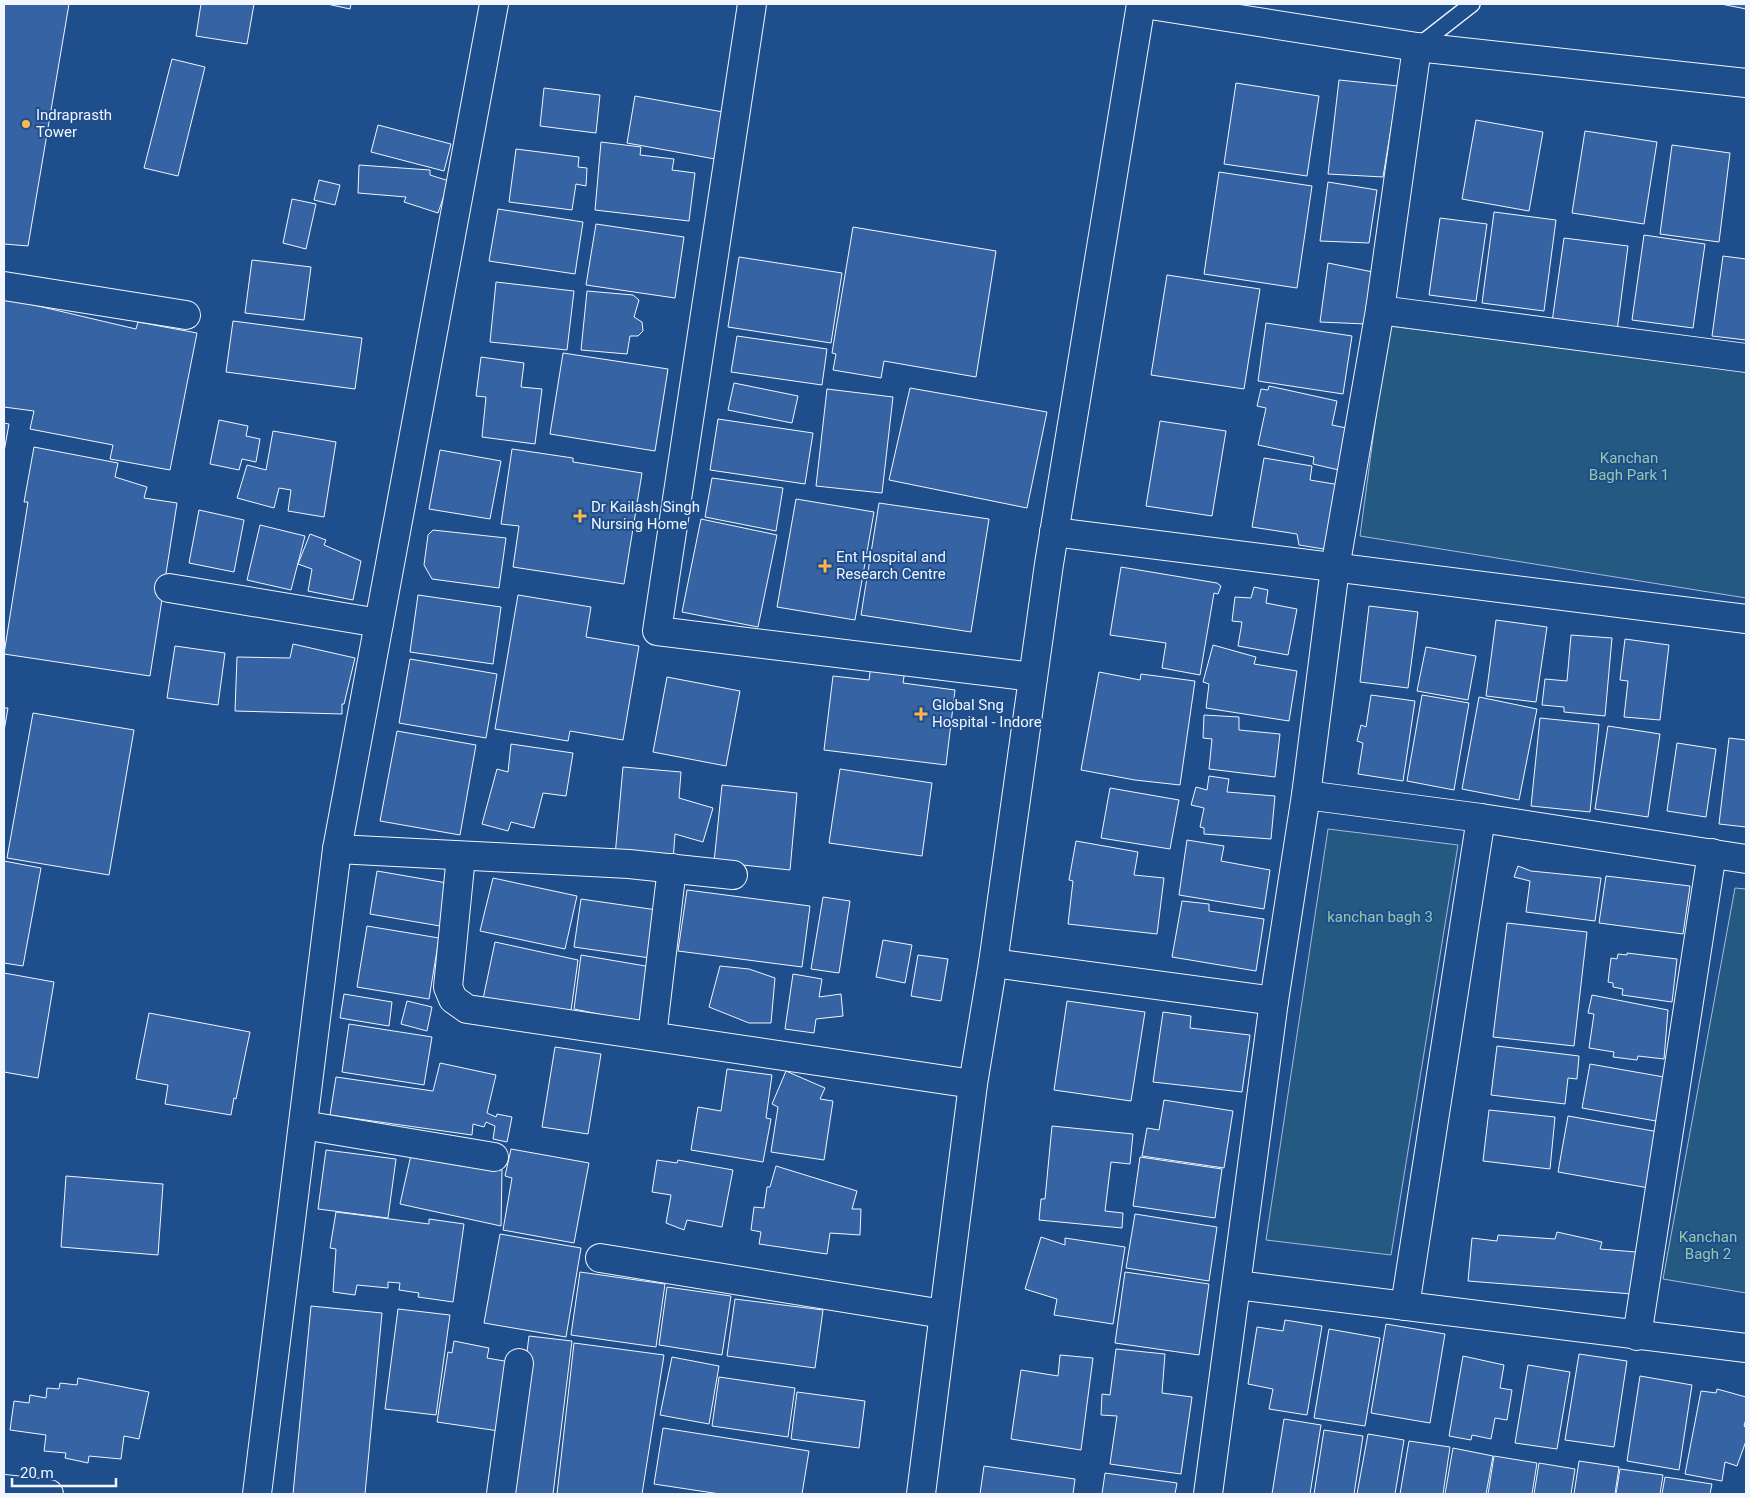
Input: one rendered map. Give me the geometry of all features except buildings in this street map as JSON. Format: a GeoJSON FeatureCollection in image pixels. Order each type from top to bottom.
{"type":"FeatureCollection","features":[{"type":"Feature","properties":{"kind":"street"},"geometry":{"type":"LineString","coordinates":[[257,1494],[338,849],[494,4]]}},
{"type":"Feature","properties":{"kind":"street"},"geometry":{"type":"LineString","coordinates":[[752,4],[657,631],[1033,677]]}},
{"type":"Feature","properties":{"kind":"street"},"geometry":{"type":"LineString","coordinates":[[921,1494],[973,1084],[993,962],[1054,532],[1143,4],[1417,46],[1746,83]]}},
{"type":"Feature","properties":{"kind":"street"},"geometry":{"type":"LineString","coordinates":[[1208,1494],[1274,1001],[1306,796],[1335,568],[1380,310],[1417,46]]}},
{"type":"Feature","properties":{"kind":"street"},"geometry":{"type":"LineString","coordinates":[[4,286],[186,315]]}},
{"type":"Feature","properties":{"kind":"street"},"geometry":{"type":"LineString","coordinates":[[1380,310],[1746,358]]}},
{"type":"Feature","properties":{"kind":"street"},"geometry":{"type":"LineString","coordinates":[[1054,532],[1746,619]]}},
{"type":"Feature","properties":{"kind":"street"},"geometry":{"type":"LineString","coordinates":[[169,588],[379,622]]}},
{"type":"Feature","properties":{"kind":"street"},"geometry":{"type":"LineString","coordinates":[[1306,796],[1481,818],[1746,859]]}},
{"type":"Feature","properties":{"kind":"street"},"geometry":{"type":"LineString","coordinates":[[1406,1306],[1481,818]]}},
{"type":"Feature","properties":{"kind":"street"},"geometry":{"type":"LineString","coordinates":[[338,849],[672,868],[733,875]]}},
{"type":"Feature","properties":{"kind":"street"},"geometry":{"type":"LineString","coordinates":[[1637,1336],[1712,853]]}},
{"type":"Feature","properties":{"kind":"street"},"geometry":{"type":"LineString","coordinates":[[461,856],[448,987],[453,1000],[467,1009],[973,1084]]}},
{"type":"Feature","properties":{"kind":"street"},"geometry":{"type":"LineString","coordinates":[[652,1036],[672,868]]}},
{"type":"Feature","properties":{"kind":"street"},"geometry":{"type":"LineString","coordinates":[[993,962],[1274,1001]]}},
{"type":"Feature","properties":{"kind":"street"},"geometry":{"type":"LineString","coordinates":[[303,1125],[494,1157]]}},
{"type":"Feature","properties":{"kind":"street"},"geometry":{"type":"LineString","coordinates":[[600,1258],[943,1314]]}},
{"type":"Feature","properties":{"kind":"street"},"geometry":{"type":"LineString","coordinates":[[1237,1285],[1746,1348]]}},
{"type":"Feature","properties":{"kind":"street"},"geometry":{"type":"LineString","coordinates":[[501,1494],[519,1364]]}},
{"type":"Feature","properties":{"kind":"street"},"geometry":{"type":"LineString","coordinates":[[5,1491],[49,1494]]}},
{"type":"Feature","properties":{"kind":"lane"},"geometry":{"type":"LineString","coordinates":[[1417,46],[1472,4]]}},
{"type":"Feature","properties":{"kind":"green space","name":"Kanchan Bagh Park 1"},"geometry":{"type":"Polygon","coordinates":[[[1388,326],[1746,370],[1746,598],[1360,536],[1388,326]]]}},
{"type":"Feature","properties":{"kind":"green space","name":"kanchan bagh 3"},"geometry":{"type":"Polygon","coordinates":[[[1328,829],[1458,845],[1391,1255],[1266,1240],[1328,829]]]}},
{"type":"Feature","properties":{"kind":"green space","name":"Kanchan Bagh 2"},"geometry":{"type":"Polygon","coordinates":[[[1735,888],[1746,889],[1746,1293],[1663,1279],[1735,888]]]}},
{"type":"Feature","properties":{"kind":"place","name":"Indraprasth Tower"},"geometry":{"type":"Point","coordinates":[26,124]}},
{"type":"Feature","properties":{"kind":"place","name":"Dr Kailash Singh Nursing Home"},"geometry":{"type":"Point","coordinates":[580,516]}},
{"type":"Feature","properties":{"kind":"place","name":"Ent Hospital and Research Centre"},"geometry":{"type":"Point","coordinates":[825,566]}},
{"type":"Feature","properties":{"kind":"place","name":"Global Sng Hospital - Indore"},"geometry":{"type":"Point","coordinates":[921,714]}}]}
